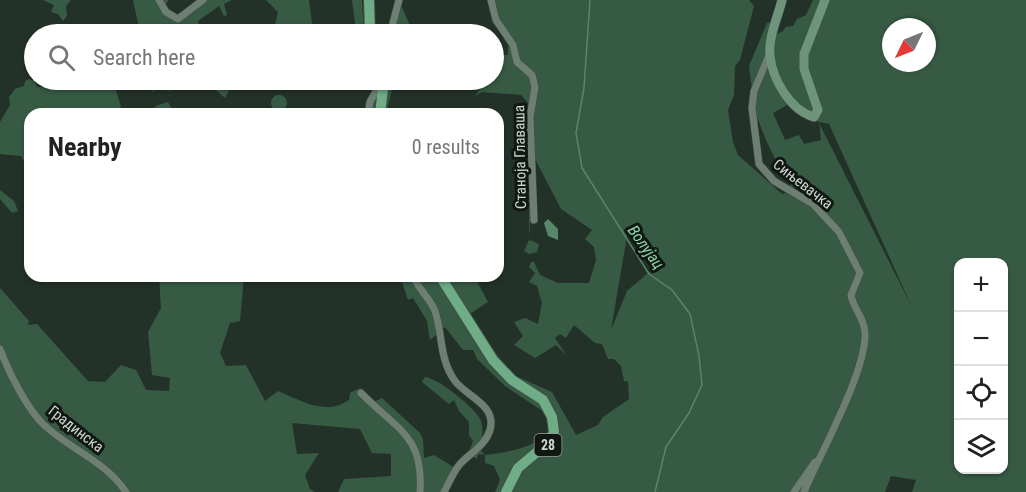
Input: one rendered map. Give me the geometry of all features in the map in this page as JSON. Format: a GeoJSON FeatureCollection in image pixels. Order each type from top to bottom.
{"type":"FeatureCollection","features":[{"type":"Feature","properties":{"kind":"main road"},"geometry":{"type":"LineString","coordinates":[[369,0],[370,24]]}},
{"type":"Feature","properties":{"kind":"main road"},"geometry":{"type":"LineString","coordinates":[[381,108],[382,90]]}},
{"type":"Feature","properties":{"kind":"main road","name":"28"},"geometry":{"type":"LineString","coordinates":[[444,282],[493,360],[512,380],[543,400],[552,417],[554,432],[550,441],[518,468],[506,492]]}},
{"type":"Feature","properties":{"kind":"street"},"geometry":{"type":"LineString","coordinates":[[159,0],[166,12],[178,19],[203,0]]}},
{"type":"Feature","properties":{"kind":"street"},"geometry":{"type":"LineString","coordinates":[[393,24],[399,0]]}},
{"type":"Feature","properties":{"kind":"street","name":"Станоја Главаша"},"geometry":{"type":"LineString","coordinates":[[491,0],[499,24]]}},
{"type":"Feature","properties":{"kind":"street"},"geometry":{"type":"LineString","coordinates":[[782,0],[770,56],[786,97],[800,110],[814,117],[818,110],[816,96],[804,69],[804,54],[825,0]]}},
{"type":"Feature","properties":{"kind":"street","name":"Станоја Главаша"},"geometry":{"type":"LineString","coordinates":[[504,32],[513,45],[517,62],[532,75],[535,87],[530,117],[534,220]]}},
{"type":"Feature","properties":{"kind":"street","name":"Сињевачка"},"geometry":{"type":"LineString","coordinates":[[770,56],[754,91],[752,108],[759,164],[774,182],[813,204],[839,232],[860,273],[851,295],[863,317],[865,335],[844,405],[804,492]]}},
{"type":"Feature","properties":{"kind":"street"},"geometry":{"type":"LineString","coordinates":[[369,108],[375,93],[382,93]]}},
{"type":"Feature","properties":{"kind":"street"},"geometry":{"type":"LineString","coordinates":[[417,282],[435,313],[440,346],[451,374],[462,388],[487,409],[490,416],[489,432],[485,440],[460,464],[444,492]]}},
{"type":"Feature","properties":{"kind":"street","name":"Градинска"},"geometry":{"type":"LineString","coordinates":[[0,349],[6,365],[43,424],[114,474],[126,492]]}},
{"type":"Feature","properties":{"kind":"street"},"geometry":{"type":"LineString","coordinates":[[361,393],[412,444],[421,466],[420,492]]}},
{"type":"Feature","properties":{"kind":"street"},"geometry":{"type":"LineString","coordinates":[[795,492],[805,472],[820,455]]}},
{"type":"Feature","properties":{"kind":"shaded area"},"geometry":{"type":"Polygon","coordinates":[[[43,0],[71,0],[66,6],[67,16],[63,21],[58,14],[51,12],[54,5],[43,0]]]}},
{"type":"Feature","properties":{"kind":"shaded area"},"geometry":{"type":"Polygon","coordinates":[[[133,0],[169,0],[165,5],[176,15],[183,15],[198,0],[232,0],[224,4],[227,15],[224,16],[219,6],[198,21],[199,24],[138,24],[133,0]]]}},
{"type":"Feature","properties":{"kind":"shaded area"},"geometry":{"type":"Polygon","coordinates":[[[266,0],[309,0],[312,24],[275,24],[278,12],[266,0]]]}},
{"type":"Feature","properties":{"kind":"shaded area"},"geometry":{"type":"Polygon","coordinates":[[[352,0],[362,0],[363,24],[355,24],[352,0]]]}},
{"type":"Feature","properties":{"kind":"shaded area"},"geometry":{"type":"Polygon","coordinates":[[[490,0],[749,0],[754,6],[740,60],[735,66],[734,95],[728,110],[733,142],[738,155],[782,194],[786,193],[792,181],[775,159],[757,117],[749,66],[767,23],[773,22],[775,35],[786,27],[793,26],[797,19],[806,15],[813,0],[1026,0],[1026,492],[912,492],[916,480],[891,476],[885,492],[495,492],[500,480],[494,466],[485,463],[485,455],[502,453],[533,444],[547,435],[549,422],[541,410],[505,386],[477,359],[473,350],[463,350],[445,327],[430,340],[427,321],[413,298],[408,300],[402,282],[477,282],[488,302],[468,315],[511,374],[552,392],[576,435],[598,425],[603,417],[629,399],[628,382],[624,381],[621,366],[614,359],[608,359],[602,344],[595,343],[574,325],[566,338],[560,334],[555,338],[567,356],[556,345],[535,358],[514,345],[523,336],[514,322],[525,318],[538,324],[542,303],[537,286],[529,282],[535,273],[529,267],[531,262],[534,262],[540,275],[558,283],[589,283],[596,260],[594,247],[585,239],[592,230],[561,209],[534,157],[529,240],[529,104],[521,95],[482,92],[475,96],[479,90],[504,90],[504,55],[508,55],[508,39],[504,35],[504,24],[495,24],[489,9],[490,0]],[[789,104],[773,113],[785,140],[799,135],[804,144],[821,140],[819,123],[789,104]],[[819,123],[912,307],[829,124],[819,123]],[[628,230],[611,330],[627,291],[660,263],[643,242],[628,230]]]}},
{"type":"Feature","properties":{"kind":"shaded area"},"geometry":{"type":"Polygon","coordinates":[[[400,3],[409,24],[395,24],[400,3]]]}},
{"type":"Feature","properties":{"kind":"shaded area"},"geometry":{"type":"Polygon","coordinates":[[[24,86],[24,90],[116,90],[121,107],[24,108],[24,162],[21,156],[0,154],[0,122],[10,105],[9,97],[15,89],[24,86]]]}},
{"type":"Feature","properties":{"kind":"shaded area"},"geometry":{"type":"Polygon","coordinates":[[[216,90],[229,90],[225,98],[216,90]]]}},
{"type":"Feature","properties":{"kind":"shaded area"},"geometry":{"type":"Polygon","coordinates":[[[372,90],[392,90],[387,108],[368,108],[372,90]]]}},
{"type":"Feature","properties":{"kind":"shaded area"},"geometry":{"type":"Polygon","coordinates":[[[276,95],[282,95],[287,100],[286,108],[272,108],[271,106],[271,100],[276,95]]]}},
{"type":"Feature","properties":{"kind":"shaded area"},"geometry":{"type":"Polygon","coordinates":[[[168,102],[172,108],[154,108],[168,102]]]}},
{"type":"Feature","properties":{"kind":"shaded area"},"geometry":{"type":"Polygon","coordinates":[[[0,190],[14,201],[18,211],[12,213],[0,199],[0,190]]]}},
{"type":"Feature","properties":{"kind":"shaded area"},"geometry":{"type":"Polygon","coordinates":[[[548,219],[558,229],[558,240],[548,236],[544,223],[548,219]]]}},
{"type":"Feature","properties":{"kind":"shaded area"},"geometry":{"type":"Polygon","coordinates":[[[529,240],[539,244],[537,252],[529,254],[524,251],[529,240]]]}},
{"type":"Feature","properties":{"kind":"shaded area"},"geometry":{"type":"Polygon","coordinates":[[[159,282],[243,282],[240,321],[230,323],[220,353],[226,366],[246,365],[265,401],[278,391],[314,405],[331,407],[349,400],[350,393],[360,388],[374,402],[382,398],[420,433],[423,439],[424,458],[434,455],[455,468],[445,492],[338,492],[344,479],[391,476],[391,454],[372,453],[360,429],[292,423],[297,454],[319,453],[305,475],[310,489],[315,492],[0,492],[0,288],[29,321],[28,325],[37,324],[88,381],[105,382],[121,365],[136,370],[146,390],[169,391],[170,378],[152,375],[148,332],[161,308],[159,282]]]}},
{"type":"Feature","properties":{"kind":"shaded area"},"geometry":{"type":"Polygon","coordinates":[[[425,377],[447,388],[478,416],[482,428],[481,451],[485,455],[479,454],[476,459],[469,452],[473,441],[469,435],[469,422],[459,411],[454,400],[449,404],[422,382],[425,377]]]}},
{"type":"Feature","properties":{"kind":"waterway","name":"Волујац"},"geometry":{"type":"LineString","coordinates":[[590,0],[584,88],[576,133],[582,168],[649,274],[672,290],[690,314],[699,356],[702,385],[689,413],[666,447],[655,492]]}}]}
